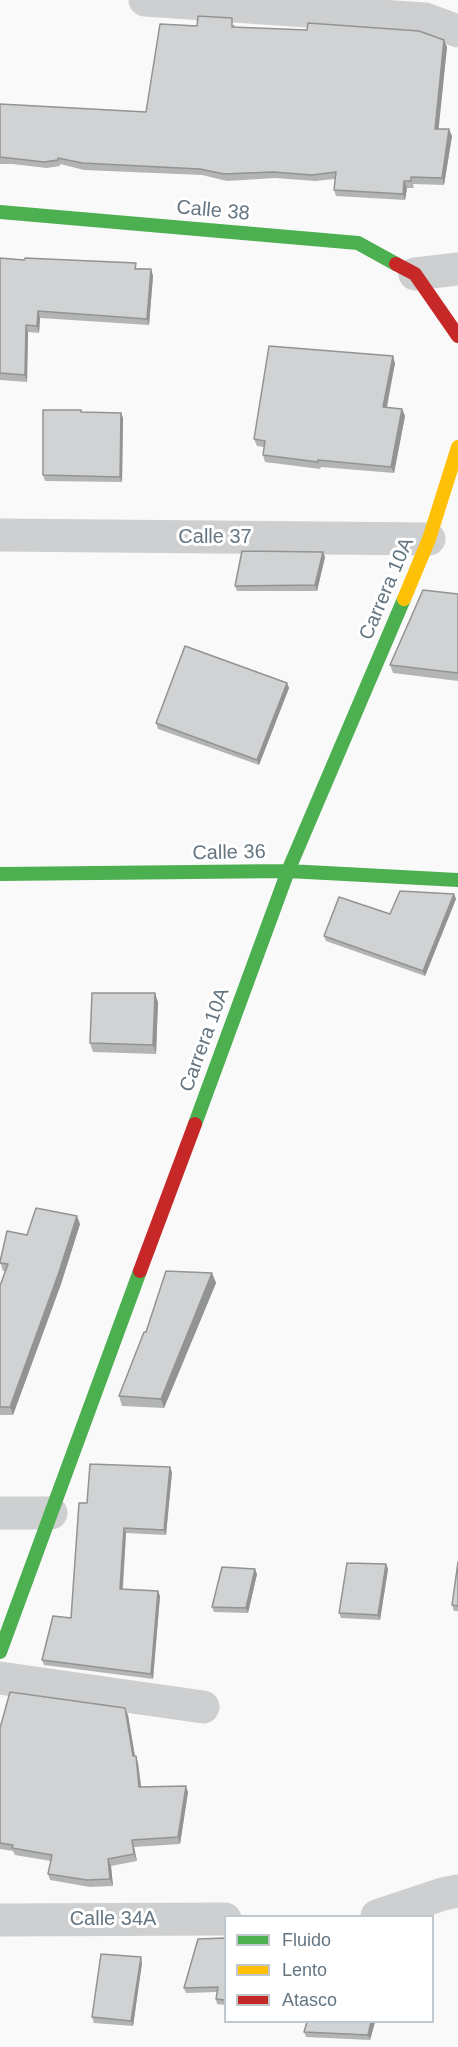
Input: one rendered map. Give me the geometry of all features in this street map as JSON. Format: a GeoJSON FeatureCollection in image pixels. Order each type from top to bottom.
{"type":"FeatureCollection","features":[{"type":"Feature","properties":{"kind":"street"},"geometry":{"type":"LineString","coordinates":[[145,0],[423,10],[458,31]]}},
{"type":"Feature","properties":{"kind":"street","name":"Calle 38"},"geometry":{"type":"LineString","coordinates":[[0,212],[358,243],[415,274]]}},
{"type":"Feature","properties":{"kind":"street"},"geometry":{"type":"LineString","coordinates":[[458,268],[415,274],[458,336]]}},
{"type":"Feature","properties":{"kind":"street","name":"Carrera 10A"},"geometry":{"type":"LineString","coordinates":[[0,1652],[288,871],[429,539],[458,447]]}},
{"type":"Feature","properties":{"kind":"street","name":"Calle 37"},"geometry":{"type":"LineString","coordinates":[[0,535],[429,539]]}},
{"type":"Feature","properties":{"kind":"street","name":"Calle 36"},"geometry":{"type":"LineString","coordinates":[[0,874],[288,871],[458,880]]}},
{"type":"Feature","properties":{"kind":"street"},"geometry":{"type":"LineString","coordinates":[[0,1513],[51,1514]]}},
{"type":"Feature","properties":{"kind":"street"},"geometry":{"type":"LineString","coordinates":[[0,1678],[203,1707]]}},
{"type":"Feature","properties":{"kind":"street"},"geometry":{"type":"LineString","coordinates":[[383,1915],[442,1894],[458,1891]]}},
{"type":"Feature","properties":{"kind":"street"},"geometry":{"type":"LineString","coordinates":[[409,1915],[458,1911]]}},
{"type":"Feature","properties":{"kind":"street","name":"Calle 34A"},"geometry":{"type":"LineString","coordinates":[[0,1920],[224,1918]]}},
{"type":"Feature","properties":{"kind":"building"},"geometry":{"type":"Polygon","coordinates":[[[198,16],[232,18],[232,27],[307,30],[308,23],[419,31],[444,40],[435,129],[449,129],[442,178],[411,177],[411,181],[404,181],[403,194],[334,190],[336,172],[312,175],[273,172],[224,174],[200,169],[82,163],[58,158],[58,160],[44,162],[0,157],[0,104],[146,112],[160,24],[197,26],[198,16]]]}},
{"type":"Feature","properties":{"kind":"building"},"geometry":{"type":"Polygon","coordinates":[[[0,258],[136,263],[135,269],[151,269],[147,319],[38,311],[37,326],[26,325],[25,375],[0,373],[0,258]]]}},
{"type":"Feature","properties":{"kind":"building"},"geometry":{"type":"Polygon","coordinates":[[[269,346],[393,356],[383,407],[402,409],[391,467],[318,460],[318,462],[263,455],[265,441],[254,439],[269,346]]]}},
{"type":"Feature","properties":{"kind":"building"},"geometry":{"type":"Polygon","coordinates":[[[43,410],[121,413],[120,477],[43,475],[43,410]]]}},
{"type":"Feature","properties":{"kind":"building"},"geometry":{"type":"Polygon","coordinates":[[[242,551],[323,552],[315,585],[235,586],[242,551]]]}},
{"type":"Feature","properties":{"kind":"building"},"geometry":{"type":"Polygon","coordinates":[[[423,590],[458,594],[458,673],[390,665],[423,590]]]}},
{"type":"Feature","properties":{"kind":"building"},"geometry":{"type":"Polygon","coordinates":[[[185,646],[287,683],[257,760],[156,723],[185,646]]]}},
{"type":"Feature","properties":{"kind":"building"},"geometry":{"type":"Polygon","coordinates":[[[400,891],[454,894],[423,971],[324,936],[339,897],[390,914],[400,891]]]}},
{"type":"Feature","properties":{"kind":"building"},"geometry":{"type":"Polygon","coordinates":[[[92,993],[155,993],[153,1045],[90,1043],[92,993]]]}},
{"type":"Feature","properties":{"kind":"building"},"geometry":{"type":"Polygon","coordinates":[[[36,1208],[77,1216],[10,1407],[0,1407],[0,1286],[8,1264],[0,1262],[7,1231],[27,1235],[36,1208]]]}},
{"type":"Feature","properties":{"kind":"building"},"geometry":{"type":"Polygon","coordinates":[[[166,1271],[212,1273],[161,1399],[119,1396],[144,1332],[146,1332],[166,1271]]]}},
{"type":"Feature","properties":{"kind":"building"},"geometry":{"type":"Polygon","coordinates":[[[90,1464],[170,1467],[164,1530],[124,1528],[120,1589],[158,1591],[151,1674],[42,1660],[53,1616],[71,1618],[79,1503],[87,1503],[90,1464]]]}},
{"type":"Feature","properties":{"kind":"building"},"geometry":{"type":"Polygon","coordinates":[[[458,1562],[458,1606],[452,1605],[458,1562]]]}},
{"type":"Feature","properties":{"kind":"building"},"geometry":{"type":"Polygon","coordinates":[[[347,1563],[386,1564],[378,1615],[339,1613],[347,1563]]]}},
{"type":"Feature","properties":{"kind":"building"},"geometry":{"type":"Polygon","coordinates":[[[222,1567],[255,1569],[246,1608],[212,1607],[222,1567]]]}},
{"type":"Feature","properties":{"kind":"building"},"geometry":{"type":"Polygon","coordinates":[[[10,1692],[125,1708],[133,1756],[136,1756],[139,1787],[186,1786],[178,1837],[132,1840],[134,1854],[108,1859],[110,1879],[87,1880],[48,1874],[52,1855],[12,1848],[13,1845],[0,1843],[0,1728],[10,1692]]]}},
{"type":"Feature","properties":{"kind":"building"},"geometry":{"type":"Polygon","coordinates":[[[224,1938],[224,2000],[216,1999],[218,1987],[184,1988],[198,1939],[224,1938]]]}},
{"type":"Feature","properties":{"kind":"building"},"geometry":{"type":"Polygon","coordinates":[[[101,1954],[141,1957],[131,2021],[92,2017],[101,1954]]]}},
{"type":"Feature","properties":{"kind":"building"},"geometry":{"type":"Polygon","coordinates":[[[307,2023],[371,2023],[368,2035],[304,2032],[307,2023]]]}},
{"type":"Feature","properties":{"kind":"traffic: fast"},"geometry":{"type":"LineString","coordinates":[[0,212],[358,243],[396,264]]}},
{"type":"Feature","properties":{"kind":"traffic: fast"},"geometry":{"type":"LineString","coordinates":[[195,1124],[288,871],[404,599]]}},
{"type":"Feature","properties":{"kind":"traffic: fast"},"geometry":{"type":"LineString","coordinates":[[0,874],[288,871],[458,880]]}},
{"type":"Feature","properties":{"kind":"traffic: fast"},"geometry":{"type":"LineString","coordinates":[[0,1652],[140,1271]]}},
{"type":"Feature","properties":{"kind":"traffic: slow"},"geometry":{"type":"LineString","coordinates":[[404,599],[429,539],[458,447]]}},
{"type":"Feature","properties":{"kind":"traffic: jam"},"geometry":{"type":"LineString","coordinates":[[396,264],[415,274],[458,336]]}},
{"type":"Feature","properties":{"kind":"traffic: jam"},"geometry":{"type":"LineString","coordinates":[[140,1271],[195,1124]]}}]}
